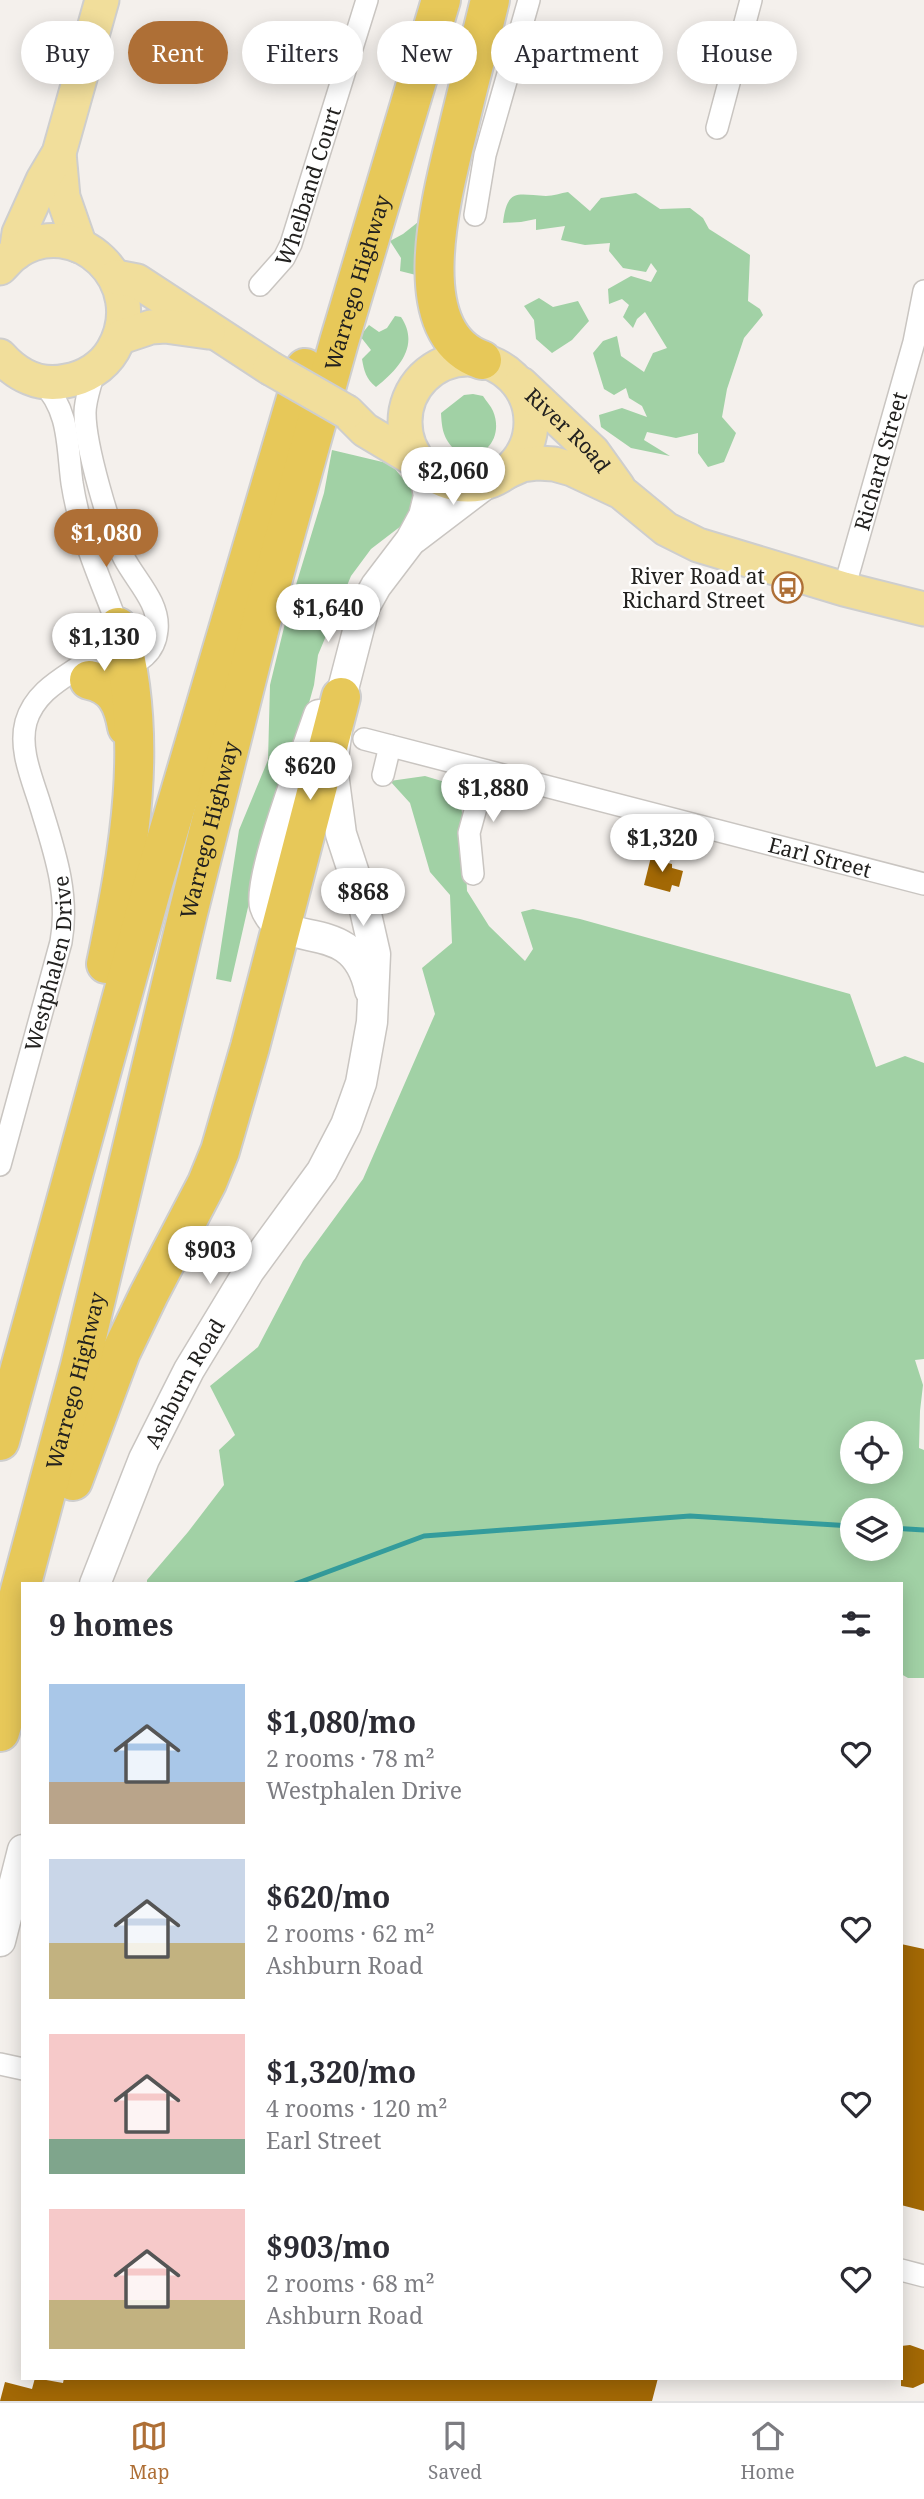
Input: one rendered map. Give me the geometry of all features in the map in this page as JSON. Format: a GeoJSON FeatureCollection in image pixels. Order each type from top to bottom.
{"type":"FeatureCollection","features":[{"type":"Feature","properties":{"kind":"highway","name":"Warrego Highway"},"geometry":{"type":"LineString","coordinates":[[0,1441],[85,1123],[157,870],[414,0]]}},
{"type":"Feature","properties":{"kind":"highway","name":"Warrego Highway"},"geometry":{"type":"LineString","coordinates":[[22,1582],[80,1366],[188,913],[264,611],[440,0]]}},
{"type":"Feature","properties":{"kind":"highway"},"geometry":{"type":"LineString","coordinates":[[490,0],[443,194],[437,227],[435,262],[437,291],[446,330],[464,352],[496,367]]}},
{"type":"Feature","properties":{"kind":"highway"},"geometry":{"type":"LineString","coordinates":[[85,1123],[78,1091],[117,909],[128,846],[134,785],[135,719],[128,667],[118,627]]}},
{"type":"Feature","properties":{"kind":"highway"},"geometry":{"type":"LineString","coordinates":[[89,680],[108,687],[121,703],[127,727],[134,785]]}},
{"type":"Feature","properties":{"kind":"highway"},"geometry":{"type":"LineString","coordinates":[[44,1582],[78,1465],[121,1352],[207,1183],[220,1151],[341,696]]}},
{"type":"Feature","properties":{"kind":"highway","name":"Warrego Highway"},"geometry":{"type":"LineString","coordinates":[[0,1665],[21,1587]]}},
{"type":"Feature","properties":{"kind":"highway"},"geometry":{"type":"LineString","coordinates":[[0,1732],[21,1660]]}},
{"type":"Feature","properties":{"kind":"main road"},"geometry":{"type":"LineString","coordinates":[[8,260],[43,180],[59,153],[102,0]]}},
{"type":"Feature","properties":{"kind":"main road"},"geometry":{"type":"LineString","coordinates":[[59,153],[63,197],[80,246]]}},
{"type":"Feature","properties":{"kind":"main road"},"geometry":{"type":"LineString","coordinates":[[0,356],[25,377],[42,382],[69,381],[94,371],[110,356],[121,337],[125,317],[123,297],[116,277],[101,259],[80,246],[58,242],[36,244],[8,260]]}},
{"type":"Feature","properties":{"kind":"main road"},"geometry":{"type":"LineString","coordinates":[[116,277],[137,281],[270,368],[347,412],[365,430],[443,479],[458,485],[472,485],[497,477],[525,449],[531,423],[528,398],[496,367],[461,359],[424,377],[410,399],[402,406],[383,413],[347,412]]}},
{"type":"Feature","properties":{"kind":"main road"},"geometry":{"type":"LineString","coordinates":[[121,337],[151,327],[165,326],[214,333]]}},
{"type":"Feature","properties":{"kind":"main road","name":"River Road"},"geometry":{"type":"LineString","coordinates":[[496,367],[593,452],[621,492]]}},
{"type":"Feature","properties":{"kind":"main road"},"geometry":{"type":"LineString","coordinates":[[410,399],[406,419],[407,436],[412,452],[422,465]]}},
{"type":"Feature","properties":{"kind":"main road","name":"River Road"},"geometry":{"type":"LineString","coordinates":[[497,477],[530,464],[554,464],[582,473],[621,492],[666,529],[698,545],[844,589],[924,609]]}},
{"type":"Feature","properties":{"kind":"street","name":"Whelband Court"},"geometry":{"type":"LineString","coordinates":[[260,285],[284,258],[291,244],[367,0]]}},
{"type":"Feature","properties":{"kind":"street"},"geometry":{"type":"LineString","coordinates":[[475,215],[485,155],[529,0]]}},
{"type":"Feature","properties":{"kind":"street"},"geometry":{"type":"LineString","coordinates":[[717,128],[751,0]]}},
{"type":"Feature","properties":{"kind":"street","name":"Richard Street"},"geometry":{"type":"LineString","coordinates":[[844,589],[915,342],[924,291]]}},
{"type":"Feature","properties":{"kind":"street"},"geometry":{"type":"LineString","coordinates":[[49,687],[89,680],[128,667],[147,656],[158,630],[148,597],[113,535],[97,474],[85,415],[94,371]]}},
{"type":"Feature","properties":{"kind":"street"},"geometry":{"type":"LineString","coordinates":[[42,382],[62,410],[67,428],[72,483],[86,542],[118,627]]}},
{"type":"Feature","properties":{"kind":"street","name":"Ashburn Road"},"geometry":{"type":"LineString","coordinates":[[373,1004],[363,968],[357,957],[347,948],[330,940],[281,928],[265,906],[267,873],[332,676],[348,636],[376,586],[411,540],[424,516],[429,500],[422,465]]}},
{"type":"Feature","properties":{"kind":"street","name":"Ashburn Road"},"geometry":{"type":"LineString","coordinates":[[411,540],[497,477]]}},
{"type":"Feature","properties":{"kind":"street","name":"Ashburn Road"},"geometry":{"type":"LineString","coordinates":[[96,1582],[144,1458],[189,1370],[249,1271],[322,1171],[346,1125],[361,1083],[373,1004],[375,954],[363,901],[341,834],[332,778],[334,740],[341,696],[365,604]]}},
{"type":"Feature","properties":{"kind":"street","name":"Westphalen Drive"},"geometry":{"type":"LineString","coordinates":[[0,1165],[65,920],[61,880],[30,772],[24,739],[30,712],[37,700],[49,687],[108,644],[118,627]]}},
{"type":"Feature","properties":{"kind":"street","name":"Earl Street"},"geometry":{"type":"LineString","coordinates":[[364,739],[924,884]]}},
{"type":"Feature","properties":{"kind":"street"},"geometry":{"type":"LineString","coordinates":[[383,775],[390,746]]}},
{"type":"Feature","properties":{"kind":"street"},"geometry":{"type":"LineString","coordinates":[[473,874],[469,833],[486,771]]}},
{"type":"Feature","properties":{"kind":"street"},"geometry":{"type":"LineString","coordinates":[[0,1941],[21,1858]]}},
{"type":"Feature","properties":{"kind":"street"},"geometry":{"type":"LineString","coordinates":[[0,2064],[21,2069]]}},
{"type":"Feature","properties":{"kind":"street"},"geometry":{"type":"LineString","coordinates":[[903,2271],[924,2276]]}},
{"type":"Feature","properties":{"kind":"green space"},"geometry":{"type":"Polygon","coordinates":[[[568,192],[590,211],[601,198],[636,193],[660,209],[690,208],[703,218],[709,229],[750,255],[748,301],[760,309],[763,315],[744,338],[727,389],[722,417],[736,433],[724,462],[708,467],[698,453],[698,433],[676,438],[647,432],[644,440],[670,456],[631,448],[601,427],[599,415],[622,408],[647,417],[642,406],[629,398],[626,388],[614,395],[604,389],[593,353],[603,341],[617,336],[621,356],[644,372],[653,353],[667,348],[645,312],[637,319],[633,328],[623,317],[629,305],[622,299],[609,304],[608,289],[631,276],[651,282],[657,271],[651,263],[646,272],[623,268],[609,251],[610,243],[585,245],[561,240],[565,226],[536,230],[536,219],[503,223],[507,203],[511,198],[568,192]]]}},
{"type":"Feature","properties":{"kind":"green space"},"geometry":{"type":"Polygon","coordinates":[[[427,215],[416,275],[400,271],[401,258],[390,241],[427,215]]]}},
{"type":"Feature","properties":{"kind":"green space"},"geometry":{"type":"Polygon","coordinates":[[[539,298],[553,307],[578,301],[589,321],[572,340],[552,353],[536,339],[534,320],[524,306],[539,298]]]}},
{"type":"Feature","properties":{"kind":"green space"},"geometry":{"type":"Polygon","coordinates":[[[395,316],[401,317],[406,327],[408,347],[399,364],[376,387],[366,374],[362,359],[371,350],[360,336],[369,325],[379,332],[387,328],[395,316]]]}},
{"type":"Feature","properties":{"kind":"green space"},"geometry":{"type":"Polygon","coordinates":[[[464,395],[483,396],[491,407],[496,428],[486,449],[479,454],[462,457],[446,438],[441,413],[464,395]]]}},
{"type":"Feature","properties":{"kind":"green space"},"geometry":{"type":"Polygon","coordinates":[[[332,450],[391,464],[417,496],[401,526],[371,549],[351,576],[318,655],[314,685],[299,739],[266,828],[231,982],[216,979],[239,830],[268,760],[270,685],[288,611],[324,493],[332,450]]]}},
{"type":"Feature","properties":{"kind":"green space"},"geometry":{"type":"Polygon","coordinates":[[[425,776],[458,786],[464,826],[467,891],[489,926],[525,961],[533,949],[521,912],[533,909],[580,919],[850,994],[876,1067],[905,1056],[924,1063],[924,1359],[915,1360],[923,1385],[919,1448],[924,1450],[924,1678],[908,1678],[903,1675],[903,1582],[147,1582],[224,1485],[219,1450],[235,1435],[210,1386],[258,1347],[303,1261],[363,1179],[435,1014],[422,968],[452,943],[450,895],[430,872],[410,803],[390,781],[425,776]]]}},
{"type":"Feature","properties":{"kind":"building"},"geometry":{"type":"Polygon","coordinates":[[[652,853],[665,856],[664,862],[683,871],[679,887],[672,885],[670,892],[644,885],[652,853]]]}},
{"type":"Feature","properties":{"kind":"building"},"geometry":{"type":"Polygon","coordinates":[[[903,1944],[924,1949],[924,2211],[903,2206],[903,1944]]]}},
{"type":"Feature","properties":{"kind":"building"},"geometry":{"type":"Polygon","coordinates":[[[910,2345],[924,2350],[924,2383],[913,2388],[901,2386],[903,2346],[910,2345]]]}},
{"type":"Feature","properties":{"kind":"building"},"geometry":{"type":"Polygon","coordinates":[[[34,2380],[63,2383],[64,2380],[657,2380],[652,2401],[0,2401],[5,2382],[32,2389],[34,2380]]]}},
{"type":"Feature","properties":{"kind":"waterway"},"geometry":{"type":"LineString","coordinates":[[300,1582],[424,1536],[690,1516],[840,1525]]}},
{"type":"Feature","properties":{"kind":"waterway"},"geometry":{"type":"LineString","coordinates":[[903,1529],[924,1530]]}},
{"type":"Feature","properties":{"kind":"place","name":"River Road at Richard Street"},"geometry":{"type":"Point","coordinates":[788,588]}}]}
